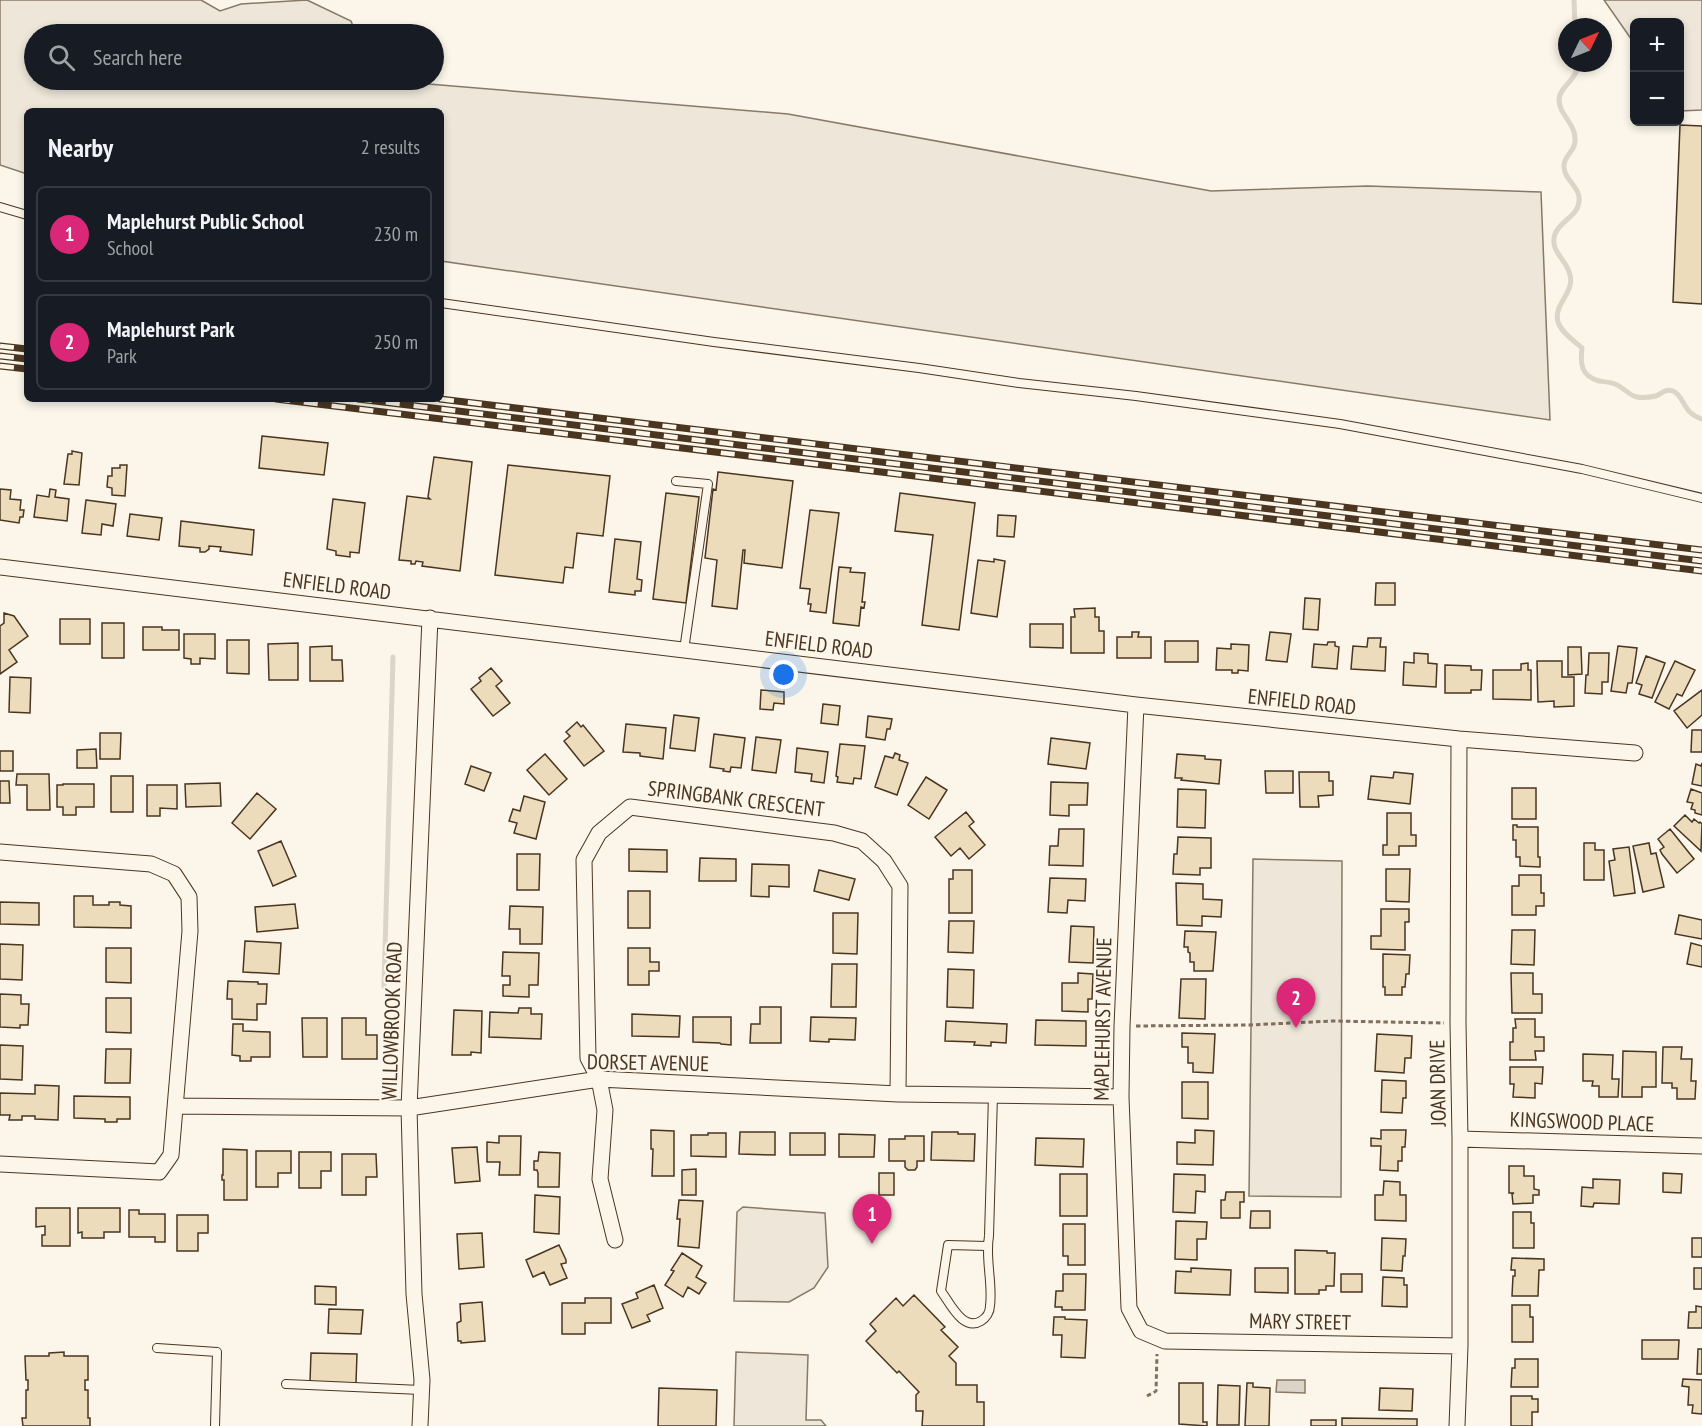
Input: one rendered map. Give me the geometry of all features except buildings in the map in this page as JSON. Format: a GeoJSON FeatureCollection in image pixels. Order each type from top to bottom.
{"type":"FeatureCollection","features":[{"type":"Feature","properties":{"kind":"street","name":"ENFIELD ROAD"},"geometry":{"type":"LineString","coordinates":[[0,567],[1136,705],[1460,739],[1635,753]]}},
{"type":"Feature","properties":{"kind":"street","name":"WILLOWBROOK ROAD"},"geometry":{"type":"LineString","coordinates":[[420,1426],[421,1390],[414,1294],[409,1108],[430,618]]}},
{"type":"Feature","properties":{"kind":"street","name":"MAPLEHURST AVENUE"},"geometry":{"type":"LineString","coordinates":[[1136,705],[1121,1097],[1129,1308],[1141,1331]]}},
{"type":"Feature","properties":{"kind":"street","name":"JOAN DRIVE"},"geometry":{"type":"LineString","coordinates":[[1457,1426],[1460,1346],[1458,1023],[1460,739]]}},
{"type":"Feature","properties":{"kind":"street","name":"SPRINGBANK CRESCENT"},"geometry":{"type":"LineString","coordinates":[[615,1240],[600,1179],[605,1110],[599,1079],[588,1058],[584,860],[599,833],[630,807],[834,833],[862,841],[884,861],[900,886],[898,1094]]}},
{"type":"Feature","properties":{"kind":"street"},"geometry":{"type":"LineString","coordinates":[[0,852],[151,864],[174,874],[189,897],[190,931],[171,1155],[159,1172],[0,1164]]}},
{"type":"Feature","properties":{"kind":"street","name":"DORSET AVENUE"},"geometry":{"type":"LineString","coordinates":[[176,1106],[409,1108],[599,1079],[898,1094],[1121,1097]]}},
{"type":"Feature","properties":{"kind":"street","name":"KINGSWOOD PLACE"},"geometry":{"type":"LineString","coordinates":[[1460,1139],[1702,1146]]}},
{"type":"Feature","properties":{"kind":"street","name":"MARY STREET"},"geometry":{"type":"LineString","coordinates":[[1141,1331],[1165,1341],[1460,1346]]}},
{"type":"Feature","properties":{"kind":"lane"},"geometry":{"type":"LineString","coordinates":[[0,207],[24,214]]}},
{"type":"Feature","properties":{"kind":"lane"},"geometry":{"type":"LineString","coordinates":[[444,303],[714,342],[1340,424],[1582,469],[1702,498]]}},
{"type":"Feature","properties":{"kind":"lane"},"geometry":{"type":"LineString","coordinates":[[676,481],[708,484],[684,650]]}},
{"type":"Feature","properties":{"kind":"lane"},"geometry":{"type":"LineString","coordinates":[[987,1246],[948,1245],[941,1291],[962,1320],[970,1324],[979,1323],[987,1317],[990,1307],[987,1246],[993,1095]]}},
{"type":"Feature","properties":{"kind":"lane"},"geometry":{"type":"LineString","coordinates":[[157,1348],[217,1352],[215,1426]]}},
{"type":"Feature","properties":{"kind":"lane"},"geometry":{"type":"LineString","coordinates":[[286,1384],[421,1390]]}},
{"type":"Feature","properties":{"kind":"path"},"geometry":{"type":"LineString","coordinates":[[1122,1026],[1250,1025],[1332,1021],[1458,1023]]}},
{"type":"Feature","properties":{"kind":"path"},"geometry":{"type":"LineString","coordinates":[[1147,1396],[1156,1391],[1157,1337]]}},
{"type":"Feature","properties":{"kind":"shaded area"},"geometry":{"type":"Polygon","coordinates":[[[0,0],[201,0],[220,11],[241,4],[307,0],[351,21],[352,24],[24,24],[24,90],[444,90],[444,85],[788,114],[1211,191],[1368,186],[1541,192],[1550,420],[444,261],[444,108],[24,108],[24,173],[0,165],[0,0]]]}},
{"type":"Feature","properties":{"kind":"shaded area"},"geometry":{"type":"Polygon","coordinates":[[[1604,0],[1702,0],[1702,110],[1684,111],[1684,18],[1630,18],[1630,37],[1604,0]]]}},
{"type":"Feature","properties":{"kind":"shaded area"},"geometry":{"type":"Polygon","coordinates":[[[1253,859],[1342,861],[1341,1197],[1249,1196],[1253,859]]]}},
{"type":"Feature","properties":{"kind":"shaded area"},"geometry":{"type":"Polygon","coordinates":[[[743,1207],[825,1213],[828,1267],[814,1288],[789,1302],[734,1301],[737,1212],[743,1207]]]}},
{"type":"Feature","properties":{"kind":"shaded area"},"geometry":{"type":"Polygon","coordinates":[[[736,1352],[808,1355],[806,1420],[821,1420],[826,1426],[734,1426],[736,1352]]]}},
{"type":"Feature","properties":{"kind":"shaded area"},"geometry":{"type":"Polygon","coordinates":[[[1277,1380],[1305,1380],[1305,1393],[1276,1392],[1277,1380]]]}},
{"type":"Feature","properties":{"kind":"waterway"},"geometry":{"type":"LineString","coordinates":[[1574,0],[1575,18]]}},
{"type":"Feature","properties":{"kind":"waterway"},"geometry":{"type":"LineString","coordinates":[[1576,72],[1559,99],[1559,104],[1574,132],[1575,143],[1565,161],[1564,170],[1578,193],[1579,203],[1574,213],[1555,234],[1554,246],[1568,269],[1571,281],[1558,310],[1558,322],[1565,333],[1582,348],[1583,369],[1588,376],[1620,386],[1637,397],[1654,396],[1673,391],[1680,396],[1691,413],[1702,419]]}},
{"type":"Feature","properties":{"kind":"waterway"},"geometry":{"type":"LineString","coordinates":[[384,987],[393,657]]}},
{"type":"Feature","properties":{"kind":"railway"},"geometry":{"type":"LineString","coordinates":[[0,346],[24,349]]}},
{"type":"Feature","properties":{"kind":"railway"},"geometry":{"type":"LineString","coordinates":[[0,356],[24,359]]}},
{"type":"Feature","properties":{"kind":"railway"},"geometry":{"type":"LineString","coordinates":[[0,366],[24,369]]}},
{"type":"Feature","properties":{"kind":"railway"},"geometry":{"type":"LineString","coordinates":[[444,399],[1702,550]]}},
{"type":"Feature","properties":{"kind":"railway"},"geometry":{"type":"LineString","coordinates":[[301,402],[1702,571]]}},
{"type":"Feature","properties":{"kind":"railway"},"geometry":{"type":"LineString","coordinates":[[383,402],[1702,561]]}},
{"type":"Feature","properties":{"kind":"place","name":"Maplehurst Park"},"geometry":{"type":"Point","coordinates":[1296,1028]}},
{"type":"Feature","properties":{"kind":"place","name":"Maplehurst Public School"},"geometry":{"type":"Point","coordinates":[872,1244]}}]}
